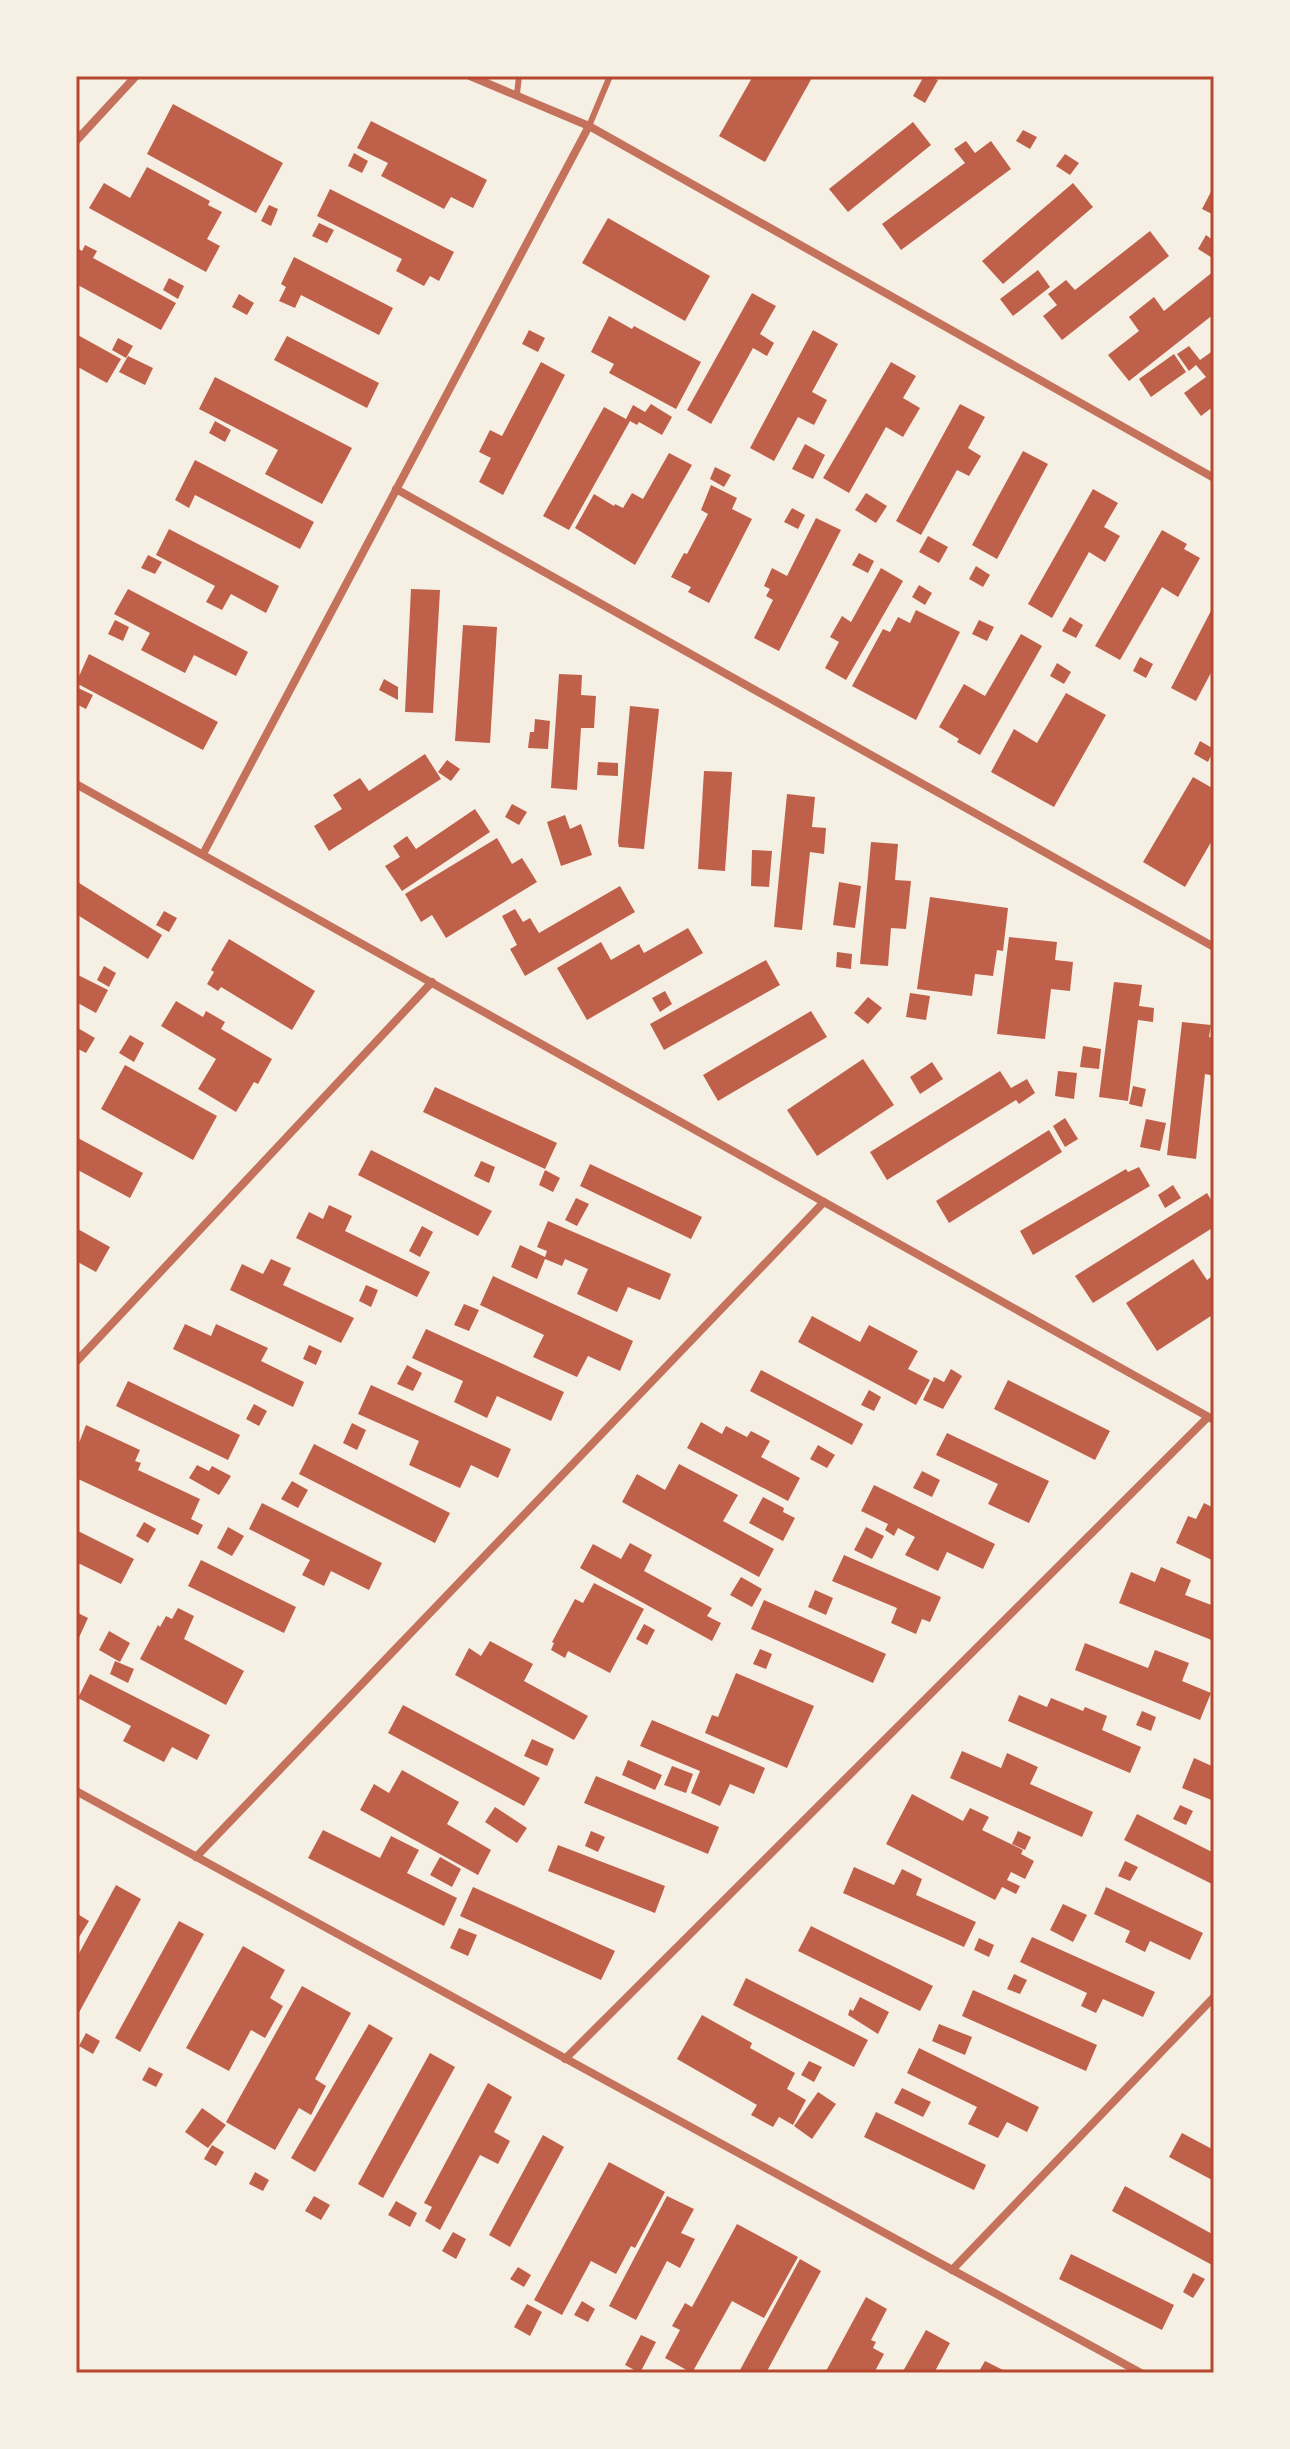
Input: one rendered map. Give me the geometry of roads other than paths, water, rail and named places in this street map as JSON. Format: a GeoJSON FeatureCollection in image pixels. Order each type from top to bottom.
{"type":"FeatureCollection","features":[{"type":"Feature","properties":{"kind":"street"},"geometry":{"type":"LineString","coordinates":[[76,141],[136,76]]}},
{"type":"Feature","properties":{"kind":"street"},"geometry":{"type":"LineString","coordinates":[[470,76],[589,126],[1214,478]]}},
{"type":"Feature","properties":{"kind":"street"},"geometry":{"type":"LineString","coordinates":[[203,854],[589,126]]}},
{"type":"Feature","properties":{"kind":"street"},"geometry":{"type":"LineString","coordinates":[[396,489],[1214,947]]}},
{"type":"Feature","properties":{"kind":"street"},"geometry":{"type":"LineString","coordinates":[[76,784],[1211,1419],[565,2059]]}},
{"type":"Feature","properties":{"kind":"street"},"geometry":{"type":"LineString","coordinates":[[76,1362],[432,982]]}},
{"type":"Feature","properties":{"kind":"street"},"geometry":{"type":"LineString","coordinates":[[196,1857],[824,1202]]}},
{"type":"Feature","properties":{"kind":"street"},"geometry":{"type":"LineString","coordinates":[[76,1791],[1141,2373]]}},
{"type":"Feature","properties":{"kind":"street"},"geometry":{"type":"LineString","coordinates":[[952,2270],[1214,1997]]}},
{"type":"Feature","properties":{"kind":"lane"},"geometry":{"type":"LineString","coordinates":[[517,94],[519,76]]}},
{"type":"Feature","properties":{"kind":"lane"},"geometry":{"type":"LineString","coordinates":[[589,126],[610,76]]}}]}
